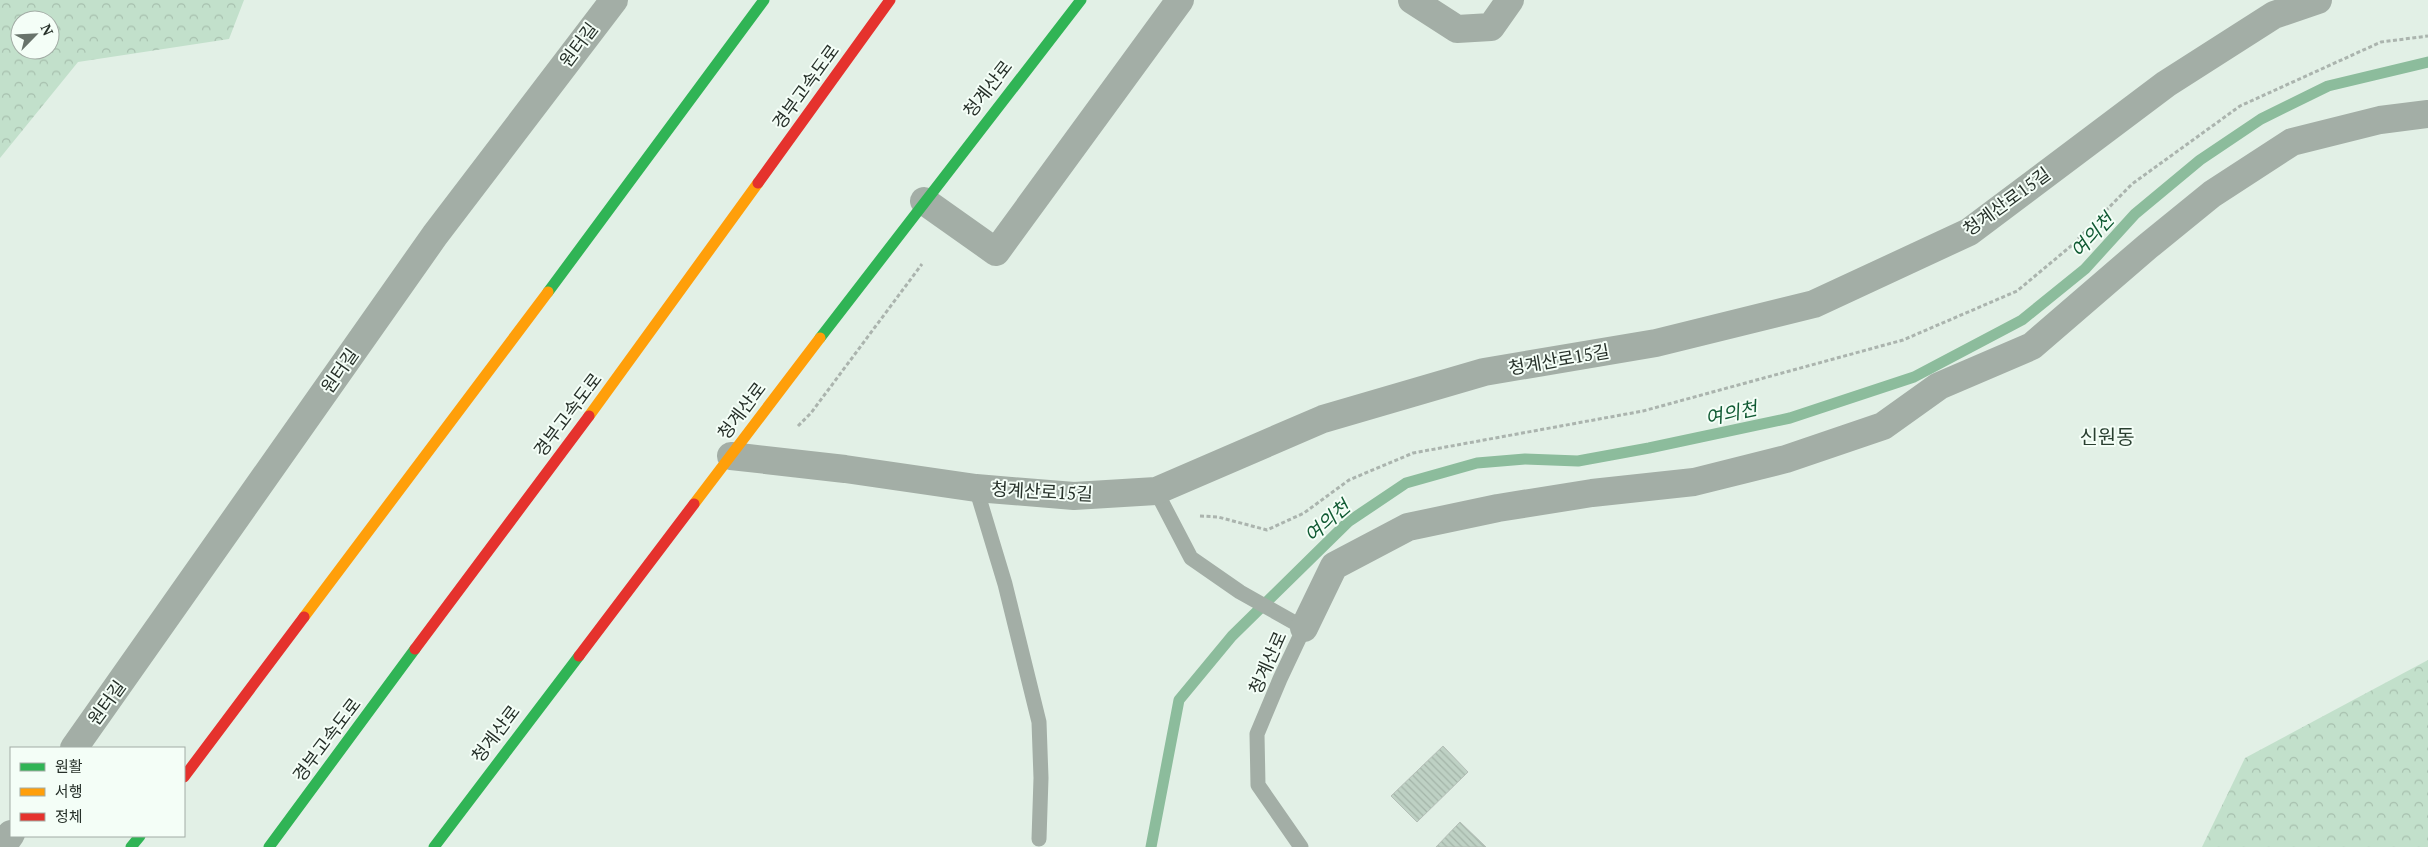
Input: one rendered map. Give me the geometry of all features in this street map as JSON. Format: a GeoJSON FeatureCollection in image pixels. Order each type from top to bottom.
{"type":"FeatureCollection","features":[{"type":"Feature","properties":{"kind":"main road"},"geometry":{"type":"LineString","coordinates":[[185,776],[601,222],[764,0]]}},
{"type":"Feature","properties":{"kind":"main road","name":"경부고속도로"},"geometry":{"type":"LineString","coordinates":[[269,847],[661,318],[890,0]]}},
{"type":"Feature","properties":{"kind":"main road","name":"청계산로"},"geometry":{"type":"LineString","coordinates":[[434,847],[924,201],[1081,0]]}},
{"type":"Feature","properties":{"kind":"main road"},"geometry":{"type":"LineString","coordinates":[[131,847],[139,837]]}},
{"type":"Feature","properties":{"kind":"street","name":"원터길"},"geometry":{"type":"LineString","coordinates":[[75,747],[435,235],[614,0]]}},
{"type":"Feature","properties":{"kind":"street"},"geometry":{"type":"LineString","coordinates":[[924,201],[996,252],[1180,0]]}},
{"type":"Feature","properties":{"kind":"street"},"geometry":{"type":"LineString","coordinates":[[1412,0],[1457,29],[1491,27],[1510,0]]}},
{"type":"Feature","properties":{"kind":"street","name":"청계산로15길"},"geometry":{"type":"LineString","coordinates":[[731,456],[976,488],[1074,496],[1156,490],[1323,418],[1484,372],[1656,344],[1814,304],[1968,232],[2166,84],[2274,15],[2318,0]]}},
{"type":"Feature","properties":{"kind":"street"},"geometry":{"type":"LineString","coordinates":[[1304,628],[1334,566],[1408,527],[1498,508],[1592,493],[1694,482],[1786,459],[1883,426],[1939,386],[2032,346],[2148,246],[2212,194],[2292,142],[2380,120],[2428,114]]}},
{"type":"Feature","properties":{"kind":"street"},"geometry":{"type":"LineString","coordinates":[[2,847],[10,835]]}},
{"type":"Feature","properties":{"kind":"lane"},"geometry":{"type":"LineString","coordinates":[[976,488],[1005,584],[1039,722],[1041,778],[1039,839]]}},
{"type":"Feature","properties":{"kind":"lane","name":"청계산로"},"geometry":{"type":"LineString","coordinates":[[1156,490],[1191,558],[1240,592],[1304,628],[1257,734],[1258,786],[1301,847]]}},
{"type":"Feature","properties":{"kind":"green space"},"geometry":{"type":"Polygon","coordinates":[[[0,0],[244,0],[229,39],[78,62],[0,158],[0,0]]]}},
{"type":"Feature","properties":{"kind":"green space"},"geometry":{"type":"Polygon","coordinates":[[[2428,660],[2428,847],[2202,847],[2245,758],[2428,660]]]}},
{"type":"Feature","properties":{"kind":"building"},"geometry":{"type":"Polygon","coordinates":[[[1443,746],[1468,772],[1417,822],[1391,796],[1443,746]]]}},
{"type":"Feature","properties":{"kind":"building"},"geometry":{"type":"Polygon","coordinates":[[[1460,822],[1486,847],[1436,847],[1460,822]]]}},
{"type":"Feature","properties":{"kind":"waterway","name":"여의천"},"geometry":{"type":"LineString","coordinates":[[1151,847],[1179,700],[1232,636],[1348,522],[1406,483],[1477,463],[1525,459],[1578,461],[1649,448],[1790,418],[1914,377],[2022,320],[2085,269],[2135,214],[2200,160],[2261,119],[2328,86],[2428,62]]}},
{"type":"Feature","properties":{"kind":"traffic: fast"},"geometry":{"type":"LineString","coordinates":[[548,292],[764,0]]}},
{"type":"Feature","properties":{"kind":"traffic: fast"},"geometry":{"type":"LineString","coordinates":[[820,338],[1081,0]]}},
{"type":"Feature","properties":{"kind":"traffic: fast"},"geometry":{"type":"LineString","coordinates":[[269,847],[415,649]]}},
{"type":"Feature","properties":{"kind":"traffic: fast"},"geometry":{"type":"LineString","coordinates":[[434,847],[579,656]]}},
{"type":"Feature","properties":{"kind":"traffic: fast"},"geometry":{"type":"LineString","coordinates":[[131,847],[139,837]]}},
{"type":"Feature","properties":{"kind":"traffic: slow"},"geometry":{"type":"LineString","coordinates":[[589,416],[758,183]]}},
{"type":"Feature","properties":{"kind":"traffic: slow"},"geometry":{"type":"LineString","coordinates":[[304,617],[548,292]]}},
{"type":"Feature","properties":{"kind":"traffic: slow"},"geometry":{"type":"LineString","coordinates":[[694,504],[820,338]]}},
{"type":"Feature","properties":{"kind":"traffic: jam"},"geometry":{"type":"LineString","coordinates":[[758,183],[890,0]]}},
{"type":"Feature","properties":{"kind":"traffic: jam"},"geometry":{"type":"LineString","coordinates":[[415,649],[589,416]]}},
{"type":"Feature","properties":{"kind":"traffic: jam"},"geometry":{"type":"LineString","coordinates":[[579,656],[694,504]]}},
{"type":"Feature","properties":{"kind":"traffic: jam"},"geometry":{"type":"LineString","coordinates":[[185,776],[304,617]]}},
{"type":"Feature","properties":{"kind":"district","name":"신원동"},"geometry":{"type":"Point","coordinates":[2107,437]}}]}
